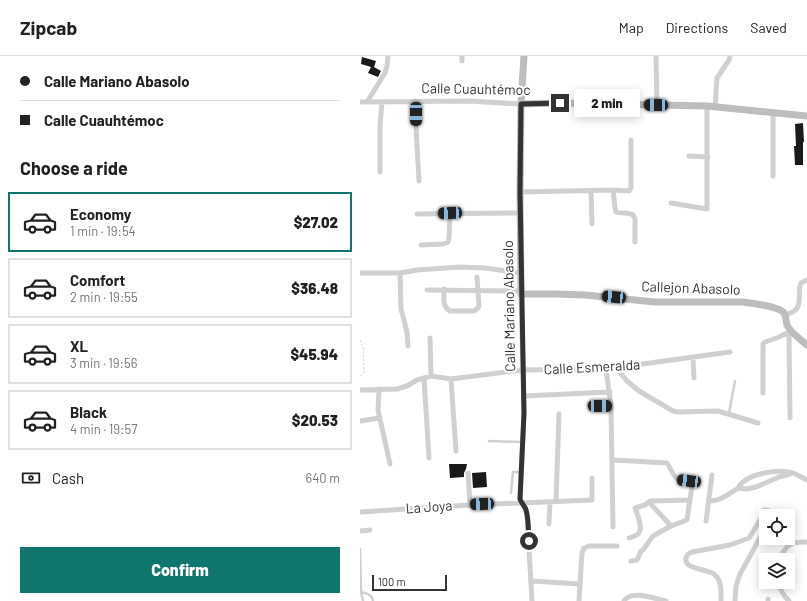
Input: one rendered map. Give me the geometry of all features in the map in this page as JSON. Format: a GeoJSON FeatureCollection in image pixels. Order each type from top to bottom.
{"type":"FeatureCollection","features":[{"type":"Feature","properties":{"kind":"street"},"geometry":{"type":"LineString","coordinates":[[367,102],[385,73],[388,56]]}},
{"type":"Feature","properties":{"kind":"street","name":"Calle Mariano Abasolo"},"geometry":{"type":"LineString","coordinates":[[524,56],[521,104],[520,192],[522,370],[524,396],[520,499],[521,503],[526,508],[527,514],[532,601]]}},
{"type":"Feature","properties":{"kind":"street"},"geometry":{"type":"LineString","coordinates":[[656,56],[656,105]]}},
{"type":"Feature","properties":{"kind":"street"},"geometry":{"type":"LineString","coordinates":[[715,107],[717,78],[730,56]]}},
{"type":"Feature","properties":{"kind":"street"},"geometry":{"type":"LineString","coordinates":[[415,101],[419,181]]}},
{"type":"Feature","properties":{"kind":"street","name":"Calle Cuauhtémoc"},"geometry":{"type":"LineString","coordinates":[[360,102],[468,101],[521,104],[560,103],[707,106],[807,116]]}},
{"type":"Feature","properties":{"kind":"street"},"geometry":{"type":"LineString","coordinates":[[380,172],[380,126],[382,102]]}},
{"type":"Feature","properties":{"kind":"street"},"geometry":{"type":"LineString","coordinates":[[671,203],[707,209],[707,106]]}},
{"type":"Feature","properties":{"kind":"street"},"geometry":{"type":"LineString","coordinates":[[773,113],[773,176]]}},
{"type":"Feature","properties":{"kind":"street"},"geometry":{"type":"LineString","coordinates":[[520,192],[629,190],[631,188],[631,140]]}},
{"type":"Feature","properties":{"kind":"street"},"geometry":{"type":"LineString","coordinates":[[689,156],[708,157]]}},
{"type":"Feature","properties":{"kind":"street"},"geometry":{"type":"LineString","coordinates":[[613,190],[616,212],[630,213],[635,219],[635,242]]}},
{"type":"Feature","properties":{"kind":"street"},"geometry":{"type":"LineString","coordinates":[[591,191],[592,224]]}},
{"type":"Feature","properties":{"kind":"street"},"geometry":{"type":"LineString","coordinates":[[417,214],[520,212]]}},
{"type":"Feature","properties":{"kind":"street"},"geometry":{"type":"LineString","coordinates":[[421,245],[444,244],[448,242],[450,213]]}},
{"type":"Feature","properties":{"kind":"street"},"geometry":{"type":"LineString","coordinates":[[360,273],[400,273],[417,270],[460,267],[485,268],[521,273]]}},
{"type":"Feature","properties":{"kind":"street"},"geometry":{"type":"LineString","coordinates":[[400,273],[401,309],[407,332],[408,346]]}},
{"type":"Feature","properties":{"kind":"street"},"geometry":{"type":"LineString","coordinates":[[444,289],[445,307],[450,311],[474,311],[479,306],[477,277]]}},
{"type":"Feature","properties":{"kind":"street"},"geometry":{"type":"LineString","coordinates":[[790,418],[790,332],[785,315],[795,311],[798,308],[799,286],[807,280]]}},
{"type":"Feature","properties":{"kind":"street"},"geometry":{"type":"LineString","coordinates":[[427,290],[444,289],[521,292]]}},
{"type":"Feature","properties":{"kind":"street","name":"Callejon Abasolo"},"geometry":{"type":"LineString","coordinates":[[521,292],[585,295],[655,302],[742,302],[780,309],[785,315]]}},
{"type":"Feature","properties":{"kind":"street"},"geometry":{"type":"LineString","coordinates":[[763,393],[764,344],[765,342],[790,332]]}},
{"type":"Feature","properties":{"kind":"street"},"geometry":{"type":"LineString","coordinates":[[790,332],[807,345]]}},
{"type":"Feature","properties":{"kind":"street"},"geometry":{"type":"LineString","coordinates":[[430,338],[431,376]]}},
{"type":"Feature","properties":{"kind":"street","name":"Calle Esmeralda"},"geometry":{"type":"LineString","coordinates":[[360,390],[398,389],[417,380],[431,376],[451,379],[522,370],[606,369],[730,352]]}},
{"type":"Feature","properties":{"kind":"street"},"geometry":{"type":"LineString","coordinates":[[693,357],[694,378]]}},
{"type":"Feature","properties":{"kind":"street"},"geometry":{"type":"LineString","coordinates":[[616,368],[633,386],[673,411],[718,411],[758,423]]}},
{"type":"Feature","properties":{"kind":"street"},"geometry":{"type":"LineString","coordinates":[[606,369],[611,406],[613,527]]}},
{"type":"Feature","properties":{"kind":"street"},"geometry":{"type":"LineString","coordinates":[[424,378],[429,458]]}},
{"type":"Feature","properties":{"kind":"street"},"geometry":{"type":"LineString","coordinates":[[451,379],[456,451]]}},
{"type":"Feature","properties":{"kind":"street"},"geometry":{"type":"LineString","coordinates":[[379,389],[379,418],[390,464]]}},
{"type":"Feature","properties":{"kind":"street"},"geometry":{"type":"LineString","coordinates":[[524,396],[610,392]]}},
{"type":"Feature","properties":{"kind":"street"},"geometry":{"type":"LineString","coordinates":[[588,406],[611,406]]}},
{"type":"Feature","properties":{"kind":"street"},"geometry":{"type":"LineString","coordinates":[[556,501],[559,414]]}},
{"type":"Feature","properties":{"kind":"street"},"geometry":{"type":"LineString","coordinates":[[360,421],[379,418]]}},
{"type":"Feature","properties":{"kind":"street"},"geometry":{"type":"LineString","coordinates":[[613,460],[667,463],[675,477],[679,480],[689,481],[692,483],[688,520],[671,526],[653,536],[641,551],[637,560],[631,561]]}},
{"type":"Feature","properties":{"kind":"street"},"geometry":{"type":"LineString","coordinates":[[709,502],[720,500],[755,475],[780,471],[793,473],[807,480]]}},
{"type":"Feature","properties":{"kind":"street"},"geometry":{"type":"LineString","coordinates":[[468,473],[470,505]]}},
{"type":"Feature","properties":{"kind":"street"},"geometry":{"type":"LineString","coordinates":[[738,488],[747,489],[756,487],[779,477],[793,473]]}},
{"type":"Feature","properties":{"kind":"street"},"geometry":{"type":"LineString","coordinates":[[706,521],[712,475]]}},
{"type":"Feature","properties":{"kind":"street","name":"La Joya"},"geometry":{"type":"LineString","coordinates":[[360,512],[470,505],[592,500],[592,478]]}},
{"type":"Feature","properties":{"kind":"street"},"geometry":{"type":"LineString","coordinates":[[629,538],[638,534],[640,530],[640,523],[635,508],[645,505],[650,501],[690,500]]}},
{"type":"Feature","properties":{"kind":"street"},"geometry":{"type":"LineString","coordinates":[[550,502],[550,524]]}},
{"type":"Feature","properties":{"kind":"street"},"geometry":{"type":"LineString","coordinates":[[649,502],[671,526]]}},
{"type":"Feature","properties":{"kind":"street"},"geometry":{"type":"LineString","coordinates":[[721,601],[721,587],[719,579],[714,574],[705,570],[691,567],[686,562],[686,558],[688,554],[692,552],[730,545],[749,538],[759,522]]}},
{"type":"Feature","properties":{"kind":"street"},"geometry":{"type":"LineString","coordinates":[[360,531],[370,530]]}},
{"type":"Feature","properties":{"kind":"street"},"geometry":{"type":"LineString","coordinates":[[735,601],[736,586],[740,574],[759,540]]}},
{"type":"Feature","properties":{"kind":"street"},"geometry":{"type":"LineString","coordinates":[[782,553],[787,546],[795,541],[807,542]]}},
{"type":"Feature","properties":{"kind":"street"},"geometry":{"type":"LineString","coordinates":[[579,601],[582,553],[584,548],[589,546],[617,546]]}},
{"type":"Feature","properties":{"kind":"street"},"geometry":{"type":"LineString","coordinates":[[531,581],[580,584]]}},
{"type":"Feature","properties":{"kind":"street"},"geometry":{"type":"LineString","coordinates":[[780,589],[784,597],[789,601]]}},
{"type":"Feature","properties":{"kind":"street"},"geometry":{"type":"LineString","coordinates":[[624,601],[629,596],[636,594],[666,601]]}},
{"type":"Feature","properties":{"kind":"lane"},"geometry":{"type":"LineString","coordinates":[[729,414],[735,380]]}},
{"type":"Feature","properties":{"kind":"lane"},"geometry":{"type":"LineString","coordinates":[[489,441],[522,442]]}},
{"type":"Feature","properties":{"kind":"lane"},"geometry":{"type":"LineString","coordinates":[[511,493],[513,472],[521,472]]}},
{"type":"Feature","properties":{"kind":"lane"},"geometry":{"type":"LineString","coordinates":[[360,549],[361,592],[363,601]]}},
{"type":"Feature","properties":{"kind":"lane"},"geometry":{"type":"LineString","coordinates":[[361,592],[370,594],[372,596],[372,601]]}},
{"type":"Feature","properties":{"kind":"path"},"geometry":{"type":"LineString","coordinates":[[360,340],[363,347],[364,372],[360,375]]}},
{"type":"Feature","properties":{"kind":"building"},"geometry":{"type":"Polygon","coordinates":[[[362,57],[376,61],[374,67],[381,71],[378,77],[368,73],[371,67],[361,64],[362,57]]]}},
{"type":"Feature","properties":{"kind":"building"},"geometry":{"type":"Polygon","coordinates":[[[803,123],[803,165],[795,165],[795,124],[803,123]]]}},
{"type":"Feature","properties":{"kind":"building"},"geometry":{"type":"Polygon","coordinates":[[[449,464],[467,464],[464,477],[450,478],[449,464]]]}},
{"type":"Feature","properties":{"kind":"building"},"geometry":{"type":"Polygon","coordinates":[[[486,472],[487,487],[473,488],[472,473],[486,472]]]}},
{"type":"Feature","properties":{"kind":"route"},"geometry":{"type":"LineString","coordinates":[[529,541],[526,508],[521,503],[520,499],[524,413],[522,370],[520,192],[521,104],[560,103]]}}]}
